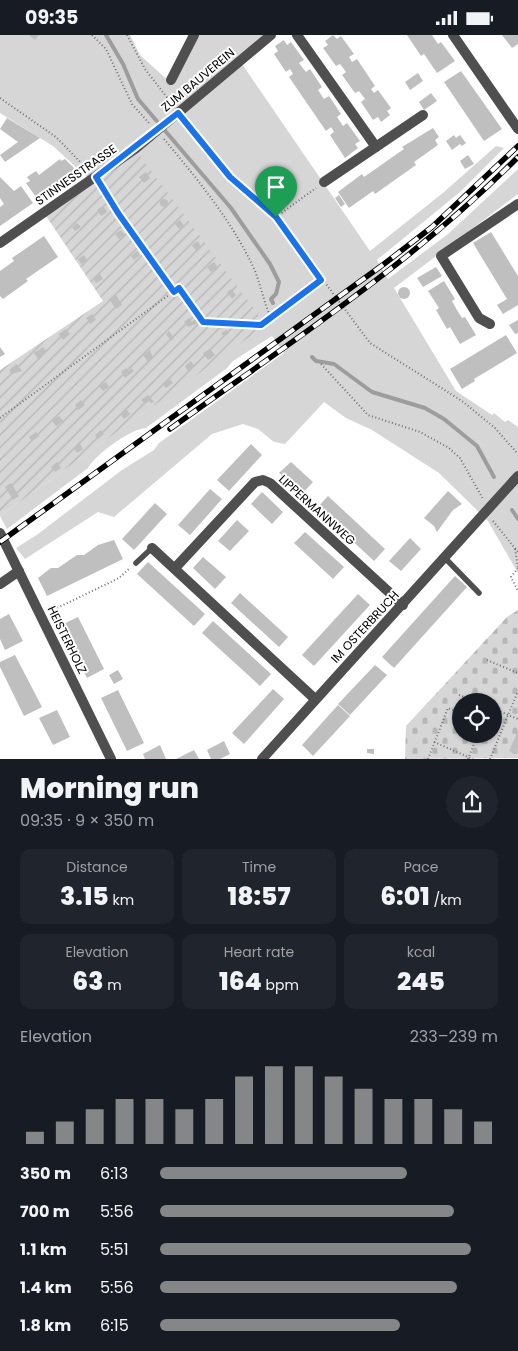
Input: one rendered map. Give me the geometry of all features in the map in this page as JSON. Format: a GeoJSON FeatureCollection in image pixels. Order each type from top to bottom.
{"type":"FeatureCollection","features":[{"type":"Feature","properties":{"kind":"street"},"geometry":{"type":"LineString","coordinates":[[171,79],[194,35]]}},
{"type":"Feature","properties":{"kind":"street","name":"ZUM BAUVEREIN"},"geometry":{"type":"LineString","coordinates":[[162,128],[271,35]]}},
{"type":"Feature","properties":{"kind":"street"},"geometry":{"type":"LineString","coordinates":[[297,35],[376,147]]}},
{"type":"Feature","properties":{"kind":"street"},"geometry":{"type":"LineString","coordinates":[[454,35],[518,129]]}},
{"type":"Feature","properties":{"kind":"street"},"geometry":{"type":"LineString","coordinates":[[324,182],[423,115]]}},
{"type":"Feature","properties":{"kind":"street","name":"STINNESSTRASSE"},"geometry":{"type":"LineString","coordinates":[[0,243],[96,177],[162,128]]}},
{"type":"Feature","properties":{"kind":"street"},"geometry":{"type":"LineString","coordinates":[[490,324],[479,318],[441,256],[518,204]]}},
{"type":"Feature","properties":{"kind":"street","name":"IM OSTERBRUCH"},"geometry":{"type":"LineString","coordinates":[[262,759],[487,512],[518,475]]}},
{"type":"Feature","properties":{"kind":"street","name":"LIPPERMANNWEG"},"geometry":{"type":"LineString","coordinates":[[175,568],[255,482],[263,480],[270,483],[403,605]]}},
{"type":"Feature","properties":{"kind":"street","name":"HEISTERHOLZ"},"geometry":{"type":"LineString","coordinates":[[0,533],[111,759]]}},
{"type":"Feature","properties":{"kind":"street"},"geometry":{"type":"LineString","coordinates":[[152,548],[315,699]]}},
{"type":"Feature","properties":{"kind":"street"},"geometry":{"type":"LineString","coordinates":[[0,584],[19,571]]}},
{"type":"Feature","properties":{"kind":"lane"},"geometry":{"type":"LineString","coordinates":[[136,563],[152,548]]}},
{"type":"Feature","properties":{"kind":"lane"},"geometry":{"type":"LineString","coordinates":[[445,558],[479,593]]}},
{"type":"Feature","properties":{"kind":"path"},"geometry":{"type":"LineString","coordinates":[[92,35],[106,49],[132,104],[162,128],[215,202],[255,271],[264,304],[271,318]]}},
{"type":"Feature","properties":{"kind":"path"},"geometry":{"type":"LineString","coordinates":[[127,35],[145,69],[178,113],[230,177],[276,217],[321,280],[370,343],[462,401],[495,428],[518,454]]}},
{"type":"Feature","properties":{"kind":"path"},"geometry":{"type":"LineString","coordinates":[[0,98],[56,137],[96,177],[118,213],[174,292]]}},
{"type":"Feature","properties":{"kind":"path"},"geometry":{"type":"LineString","coordinates":[[276,217],[324,182]]}},
{"type":"Feature","properties":{"kind":"path"},"geometry":{"type":"LineString","coordinates":[[0,417],[179,288],[203,322],[261,325],[321,280]]}},
{"type":"Feature","properties":{"kind":"path"},"geometry":{"type":"LineString","coordinates":[[321,364],[368,415],[420,432],[449,448],[468,471],[493,522],[518,552]]}},
{"type":"Feature","properties":{"kind":"path"},"geometry":{"type":"LineString","coordinates":[[515,549],[518,568],[511,577],[518,591]]}},
{"type":"Feature","properties":{"kind":"path"},"geometry":{"type":"LineString","coordinates":[[41,616],[119,578],[136,563]]}},
{"type":"Feature","properties":{"kind":"path"},"geometry":{"type":"LineString","coordinates":[[487,660],[518,673]]}},
{"type":"Feature","properties":{"kind":"path"},"geometry":{"type":"LineString","coordinates":[[490,759],[518,691]]}},
{"type":"Feature","properties":{"kind":"path"},"geometry":{"type":"LineString","coordinates":[[428,759],[448,708],[452,710]]}},
{"type":"Feature","properties":{"kind":"path"},"geometry":{"type":"LineString","coordinates":[[502,712],[518,719]]}},
{"type":"Feature","properties":{"kind":"path"},"geometry":{"type":"LineString","coordinates":[[434,742],[473,759]]}},
{"type":"Feature","properties":{"kind":"path"},"geometry":{"type":"LineString","coordinates":[[469,758],[475,743]]}},
{"type":"Feature","properties":{"kind":"green space"},"geometry":{"type":"Polygon","coordinates":[[[0,35],[130,35],[140,55],[172,84],[196,35],[271,35],[240,61],[370,251],[444,192],[496,146],[504,148],[460,192],[377,260],[388,279],[448,234],[518,169],[518,194],[394,288],[456,391],[492,415],[494,413],[505,422],[508,420],[518,427],[518,573],[488,521],[439,473],[372,430],[346,418],[324,402],[285,444],[274,442],[258,429],[243,424],[212,434],[114,517],[98,512],[25,559],[16,548],[38,534],[122,470],[154,450],[159,443],[284,353],[272,336],[233,361],[227,368],[146,428],[139,429],[114,443],[98,456],[88,468],[7,529],[0,516],[265,325],[91,181],[53,146],[0,113],[0,35]]]}},
{"type":"Feature","properties":{"kind":"green space"},"geometry":{"type":"Polygon","coordinates":[[[135,149],[266,325],[0,516],[0,370],[103,301],[44,213],[135,149]]]}},
{"type":"Feature","properties":{"kind":"green space"},"geometry":{"type":"Polygon","coordinates":[[[518,610],[518,758],[405,759],[406,726],[507,617],[518,610]]]}},
{"type":"Feature","properties":{"kind":"building"},"geometry":{"type":"Polygon","coordinates":[[[29,35],[39,35],[35,40],[29,35]]]}},
{"type":"Feature","properties":{"kind":"building"},"geometry":{"type":"Polygon","coordinates":[[[333,35],[337,39],[341,36],[354,54],[349,57],[352,62],[357,59],[375,86],[371,89],[374,93],[378,90],[391,108],[387,111],[390,115],[381,122],[378,117],[373,120],[361,102],[365,99],[359,91],[355,93],[342,75],[346,72],[340,64],[336,66],[323,48],[328,45],[325,41],[333,35]]]}},
{"type":"Feature","properties":{"kind":"building"},"geometry":{"type":"Polygon","coordinates":[[[407,35],[432,35],[438,44],[441,42],[455,61],[437,73],[424,54],[421,56],[407,35]]]}},
{"type":"Feature","properties":{"kind":"building"},"geometry":{"type":"Polygon","coordinates":[[[502,35],[518,35],[518,44],[512,48],[502,35]]]}},
{"type":"Feature","properties":{"kind":"building"},"geometry":{"type":"Polygon","coordinates":[[[284,40],[287,45],[291,42],[304,60],[299,63],[306,72],[310,69],[322,87],[318,90],[324,99],[329,96],[341,114],[337,117],[343,126],[347,123],[360,141],[355,144],[358,148],[345,158],[330,135],[334,132],[331,127],[326,131],[289,77],[293,74],[290,69],[286,72],[274,54],[278,51],[275,46],[284,40]]]}},
{"type":"Feature","properties":{"kind":"building"},"geometry":{"type":"Polygon","coordinates":[[[461,71],[502,129],[484,141],[444,82],[461,71]]]}},
{"type":"Feature","properties":{"kind":"building"},"geometry":{"type":"Polygon","coordinates":[[[418,73],[423,81],[410,90],[405,82],[418,73]]]}},
{"type":"Feature","properties":{"kind":"building"},"geometry":{"type":"Polygon","coordinates":[[[431,93],[437,101],[424,110],[419,102],[431,93]]]}},
{"type":"Feature","properties":{"kind":"building"},"geometry":{"type":"Polygon","coordinates":[[[7,118],[40,138],[5,162],[0,155],[18,142],[0,129],[7,118]]]}},
{"type":"Feature","properties":{"kind":"building"},"geometry":{"type":"Polygon","coordinates":[[[433,128],[439,137],[435,140],[438,145],[414,162],[416,165],[375,194],[373,191],[349,208],[338,192],[362,174],[364,177],[404,149],[402,147],[433,128]]]}},
{"type":"Feature","properties":{"kind":"building"},"geometry":{"type":"Polygon","coordinates":[[[454,135],[456,138],[460,135],[466,143],[462,146],[460,144],[452,150],[446,141],[454,135]]]}},
{"type":"Feature","properties":{"kind":"building"},"geometry":{"type":"Polygon","coordinates":[[[468,155],[474,164],[465,169],[460,161],[468,155]]]}},
{"type":"Feature","properties":{"kind":"building"},"geometry":{"type":"Polygon","coordinates":[[[60,159],[61,161],[65,159],[78,172],[38,200],[26,183],[30,181],[27,177],[36,171],[39,175],[60,159]]]}},
{"type":"Feature","properties":{"kind":"building"},"geometry":{"type":"Polygon","coordinates":[[[146,172],[150,178],[144,183],[139,177],[146,172]]]}},
{"type":"Feature","properties":{"kind":"building"},"geometry":{"type":"Polygon","coordinates":[[[0,177],[14,191],[21,186],[33,203],[0,226],[0,207],[4,204],[0,198],[0,177]]]}},
{"type":"Feature","properties":{"kind":"building"},"geometry":{"type":"Polygon","coordinates":[[[339,195],[345,204],[341,207],[335,198],[339,195]]]}},
{"type":"Feature","properties":{"kind":"building"},"geometry":{"type":"Polygon","coordinates":[[[164,199],[168,203],[164,207],[160,203],[164,199]]]}},
{"type":"Feature","properties":{"kind":"building"},"geometry":{"type":"Polygon","coordinates":[[[103,206],[107,212],[101,216],[97,210],[103,206]]]}},
{"type":"Feature","properties":{"kind":"building"},"geometry":{"type":"Polygon","coordinates":[[[180,220],[184,226],[179,229],[175,224],[180,220]]]}},
{"type":"Feature","properties":{"kind":"building"},"geometry":{"type":"Polygon","coordinates":[[[77,223],[81,227],[75,231],[72,227],[77,223]]]}},
{"type":"Feature","properties":{"kind":"building"},"geometry":{"type":"Polygon","coordinates":[[[121,230],[125,235],[119,239],[115,234],[121,230]]]}},
{"type":"Feature","properties":{"kind":"building"},"geometry":{"type":"Polygon","coordinates":[[[491,232],[518,276],[518,305],[503,314],[497,305],[507,299],[473,243],[491,232]]]}},
{"type":"Feature","properties":{"kind":"building"},"geometry":{"type":"Polygon","coordinates":[[[44,236],[58,257],[26,279],[28,281],[3,299],[0,296],[0,271],[14,261],[12,258],[44,236]]]}},
{"type":"Feature","properties":{"kind":"building"},"geometry":{"type":"Polygon","coordinates":[[[198,241],[201,248],[196,251],[192,245],[198,241]]]}},
{"type":"Feature","properties":{"kind":"building"},"geometry":{"type":"Polygon","coordinates":[[[137,251],[140,255],[134,260],[131,256],[137,251]]]}},
{"type":"Feature","properties":{"kind":"building"},"geometry":{"type":"Polygon","coordinates":[[[84,255],[87,260],[81,264],[78,259],[84,255]]]}},
{"type":"Feature","properties":{"kind":"building"},"geometry":{"type":"Polygon","coordinates":[[[214,262],[218,267],[211,272],[207,267],[214,262]]]}},
{"type":"Feature","properties":{"kind":"building"},"geometry":{"type":"Polygon","coordinates":[[[436,267],[442,276],[423,287],[417,278],[436,267]]]}},
{"type":"Feature","properties":{"kind":"building"},"geometry":{"type":"Polygon","coordinates":[[[100,274],[103,279],[96,283],[93,279],[100,274]]]}},
{"type":"Feature","properties":{"kind":"building"},"geometry":{"type":"Polygon","coordinates":[[[444,281],[455,299],[452,301],[457,310],[462,318],[465,317],[476,335],[460,344],[450,327],[447,329],[436,310],[439,308],[428,291],[444,281]]]}},
{"type":"Feature","properties":{"kind":"building"},"geometry":{"type":"Polygon","coordinates":[[[402,287],[406,287],[410,293],[406,299],[402,299],[398,295],[398,291],[402,287]]]}},
{"type":"Feature","properties":{"kind":"building"},"geometry":{"type":"Polygon","coordinates":[[[231,289],[236,295],[232,299],[227,292],[231,289]]]}},
{"type":"Feature","properties":{"kind":"building"},"geometry":{"type":"Polygon","coordinates":[[[116,295],[122,305],[116,309],[109,299],[116,295]]]}},
{"type":"Feature","properties":{"kind":"building"},"geometry":{"type":"Polygon","coordinates":[[[92,314],[96,320],[90,324],[86,318],[92,314]]]}},
{"type":"Feature","properties":{"kind":"building"},"geometry":{"type":"Polygon","coordinates":[[[189,318],[192,322],[196,318],[199,323],[188,327],[184,322],[189,318]]]}},
{"type":"Feature","properties":{"kind":"building"},"geometry":{"type":"Polygon","coordinates":[[[518,320],[518,333],[515,334],[509,325],[518,320]]]}},
{"type":"Feature","properties":{"kind":"building"},"geometry":{"type":"Polygon","coordinates":[[[66,329],[70,334],[63,340],[59,334],[66,329]]]}},
{"type":"Feature","properties":{"kind":"building"},"geometry":{"type":"Polygon","coordinates":[[[227,330],[229,333],[224,337],[221,333],[227,330]]]}},
{"type":"Feature","properties":{"kind":"building"},"geometry":{"type":"Polygon","coordinates":[[[169,331],[174,338],[171,341],[166,334],[169,331]]]}},
{"type":"Feature","properties":{"kind":"building"},"geometry":{"type":"Polygon","coordinates":[[[506,335],[517,353],[474,379],[475,381],[462,389],[450,369],[506,335]]]}},
{"type":"Feature","properties":{"kind":"building"},"geometry":{"type":"Polygon","coordinates":[[[0,347],[5,354],[0,357],[0,347]]]}},
{"type":"Feature","properties":{"kind":"building"},"geometry":{"type":"Polygon","coordinates":[[[43,347],[46,351],[39,360],[34,353],[43,347]]]}},
{"type":"Feature","properties":{"kind":"building"},"geometry":{"type":"Polygon","coordinates":[[[210,349],[215,355],[208,360],[203,353],[210,349]]]}},
{"type":"Feature","properties":{"kind":"building"},"geometry":{"type":"Polygon","coordinates":[[[150,350],[153,358],[148,362],[143,355],[150,350]]]}},
{"type":"Feature","properties":{"kind":"building"},"geometry":{"type":"Polygon","coordinates":[[[191,361],[194,366],[188,371],[185,366],[191,361]]]}},
{"type":"Feature","properties":{"kind":"building"},"geometry":{"type":"Polygon","coordinates":[[[17,364],[22,371],[12,374],[9,370],[17,364]]]}},
{"type":"Feature","properties":{"kind":"building"},"geometry":{"type":"Polygon","coordinates":[[[126,368],[128,371],[131,368],[134,371],[125,378],[121,372],[126,368]]]}},
{"type":"Feature","properties":{"kind":"building"},"geometry":{"type":"Polygon","coordinates":[[[170,379],[173,383],[166,388],[162,384],[170,379]]]}},
{"type":"Feature","properties":{"kind":"building"},"geometry":{"type":"Polygon","coordinates":[[[106,382],[109,387],[103,391],[99,386],[106,382]]]}},
{"type":"Feature","properties":{"kind":"building"},"geometry":{"type":"Polygon","coordinates":[[[148,395],[154,402],[151,403],[149,401],[145,404],[141,400],[148,395]]]}},
{"type":"Feature","properties":{"kind":"building"},"geometry":{"type":"Polygon","coordinates":[[[81,400],[85,405],[78,410],[75,405],[81,400]]]}},
{"type":"Feature","properties":{"kind":"building"},"geometry":{"type":"Polygon","coordinates":[[[127,410],[130,414],[124,419],[121,414],[127,410]]]}},
{"type":"Feature","properties":{"kind":"building"},"geometry":{"type":"Polygon","coordinates":[[[59,416],[63,421],[56,426],[52,421],[59,416]]]}},
{"type":"Feature","properties":{"kind":"building"},"geometry":{"type":"Polygon","coordinates":[[[101,430],[104,434],[98,439],[95,435],[101,430]]]}},
{"type":"Feature","properties":{"kind":"building"},"geometry":{"type":"Polygon","coordinates":[[[36,432],[39,436],[32,441],[29,437],[36,432]]]}},
{"type":"Feature","properties":{"kind":"building"},"geometry":{"type":"Polygon","coordinates":[[[80,444],[83,449],[77,453],[74,448],[80,444]]]}},
{"type":"Feature","properties":{"kind":"building"},"geometry":{"type":"Polygon","coordinates":[[[251,444],[262,455],[229,491],[217,480],[251,444]]]}},
{"type":"Feature","properties":{"kind":"building"},"geometry":{"type":"Polygon","coordinates":[[[57,462],[61,468],[55,472],[51,467],[57,462]]]}},
{"type":"Feature","properties":{"kind":"building"},"geometry":{"type":"Polygon","coordinates":[[[291,462],[313,482],[302,494],[279,473],[291,462]]]}},
{"type":"Feature","properties":{"kind":"building"},"geometry":{"type":"Polygon","coordinates":[[[11,483],[19,496],[13,500],[5,487],[11,483]]]}},
{"type":"Feature","properties":{"kind":"building"},"geometry":{"type":"Polygon","coordinates":[[[210,489],[222,499],[190,535],[178,525],[210,489]]]}},
{"type":"Feature","properties":{"kind":"building"},"geometry":{"type":"Polygon","coordinates":[[[448,491],[462,504],[453,510],[437,532],[434,526],[424,518],[448,491]]]}},
{"type":"Feature","properties":{"kind":"building"},"geometry":{"type":"Polygon","coordinates":[[[262,492],[283,512],[272,524],[251,504],[262,492]]]}},
{"type":"Feature","properties":{"kind":"building"},"geometry":{"type":"Polygon","coordinates":[[[328,496],[385,549],[374,561],[317,508],[328,496]]]}},
{"type":"Feature","properties":{"kind":"building"},"geometry":{"type":"Polygon","coordinates":[[[155,503],[167,514],[134,550],[122,539],[155,503]]]}},
{"type":"Feature","properties":{"kind":"building"},"geometry":{"type":"Polygon","coordinates":[[[237,520],[249,531],[230,551],[218,541],[237,520]]]}},
{"type":"Feature","properties":{"kind":"building"},"geometry":{"type":"Polygon","coordinates":[[[305,532],[344,567],[333,579],[294,543],[305,532]]]}},
{"type":"Feature","properties":{"kind":"building"},"geometry":{"type":"Polygon","coordinates":[[[410,538],[421,549],[401,571],[389,561],[410,538]]]}},
{"type":"Feature","properties":{"kind":"building"},"geometry":{"type":"Polygon","coordinates":[[[114,540],[123,559],[47,596],[38,578],[51,568],[58,568],[77,555],[84,555],[98,545],[114,540]]]}},
{"type":"Feature","properties":{"kind":"building"},"geometry":{"type":"Polygon","coordinates":[[[203,557],[226,577],[215,589],[193,568],[203,557]]]}},
{"type":"Feature","properties":{"kind":"building"},"geometry":{"type":"Polygon","coordinates":[[[148,562],[205,614],[194,626],[137,574],[148,562]]]}},
{"type":"Feature","properties":{"kind":"building"},"geometry":{"type":"Polygon","coordinates":[[[455,576],[467,587],[394,668],[382,657],[455,576]]]}},
{"type":"Feature","properties":{"kind":"building"},"geometry":{"type":"Polygon","coordinates":[[[240,593],[288,637],[279,647],[231,603],[240,593]]]}},
{"type":"Feature","properties":{"kind":"building"},"geometry":{"type":"Polygon","coordinates":[[[358,594],[370,605],[314,666],[302,655],[358,594]]]}},
{"type":"Feature","properties":{"kind":"building"},"geometry":{"type":"Polygon","coordinates":[[[9,614],[23,641],[5,650],[0,639],[0,619],[9,614]]]}},
{"type":"Feature","properties":{"kind":"building"},"geometry":{"type":"Polygon","coordinates":[[[78,617],[104,669],[87,678],[61,625],[78,617]]]}},
{"type":"Feature","properties":{"kind":"building"},"geometry":{"type":"Polygon","coordinates":[[[213,621],[271,674],[260,686],[202,633],[213,621]]]}},
{"type":"Feature","properties":{"kind":"building"},"geometry":{"type":"Polygon","coordinates":[[[15,655],[42,707],[24,716],[0,667],[0,662],[15,655]]]}},
{"type":"Feature","properties":{"kind":"building"},"geometry":{"type":"Polygon","coordinates":[[[375,665],[387,675],[350,715],[338,704],[375,665]]]}},
{"type":"Feature","properties":{"kind":"building"},"geometry":{"type":"Polygon","coordinates":[[[118,670],[123,679],[114,684],[109,675],[118,670]]]}},
{"type":"Feature","properties":{"kind":"building"},"geometry":{"type":"Polygon","coordinates":[[[273,689],[284,699],[244,744],[232,733],[273,689]]]}},
{"type":"Feature","properties":{"kind":"building"},"geometry":{"type":"Polygon","coordinates":[[[118,690],[144,743],[127,751],[101,698],[118,690]]]}},
{"type":"Feature","properties":{"kind":"building"},"geometry":{"type":"Polygon","coordinates":[[[338,705],[350,716],[313,756],[302,745],[338,705]]]}},
{"type":"Feature","properties":{"kind":"building"},"geometry":{"type":"Polygon","coordinates":[[[57,710],[70,737],[53,745],[39,718],[57,710]]]}},
{"type":"Feature","properties":{"kind":"building"},"geometry":{"type":"Polygon","coordinates":[[[518,731],[518,748],[516,754],[509,751],[518,731]]]}},
{"type":"Feature","properties":{"kind":"building"},"geometry":{"type":"Polygon","coordinates":[[[224,741],[230,754],[220,759],[211,759],[207,750],[224,741]]]}},
{"type":"Feature","properties":{"kind":"building"},"geometry":{"type":"Polygon","coordinates":[[[160,745],[166,759],[145,759],[143,754],[160,745]]]}},
{"type":"Feature","properties":{"kind":"building"},"geometry":{"type":"Polygon","coordinates":[[[367,749],[374,749],[374,754],[367,753],[367,749]]]}},
{"type":"Feature","properties":{"kind":"building"},"geometry":{"type":"Polygon","coordinates":[[[194,750],[199,759],[176,759],[194,750]]]}},
{"type":"Feature","properties":{"kind":"waterway"},"geometry":{"type":"LineString","coordinates":[[106,35],[123,64],[138,99],[231,208],[270,264],[279,282],[276,294],[271,299],[273,303]]}},
{"type":"Feature","properties":{"kind":"waterway"},"geometry":{"type":"LineString","coordinates":[[312,357],[316,361],[334,364],[372,392],[425,408],[444,419],[477,446],[494,477]]}},
{"type":"Feature","properties":{"kind":"waterway"},"geometry":{"type":"LineString","coordinates":[[512,510],[518,519]]}},
{"type":"Feature","properties":{"kind":"railway"},"geometry":{"type":"LineString","coordinates":[[0,542],[384,264],[432,227],[518,146]]}},
{"type":"Feature","properties":{"kind":"railway"},"geometry":{"type":"LineString","coordinates":[[170,429],[394,267],[478,195],[518,157]]}},
{"type":"Feature","properties":{"kind":"route"},"geometry":{"type":"LineString","coordinates":[[178,113],[187,127],[230,177],[276,217],[321,280],[261,325],[203,322],[179,288],[174,292],[118,213],[96,177],[135,149],[178,113]]}}]}
